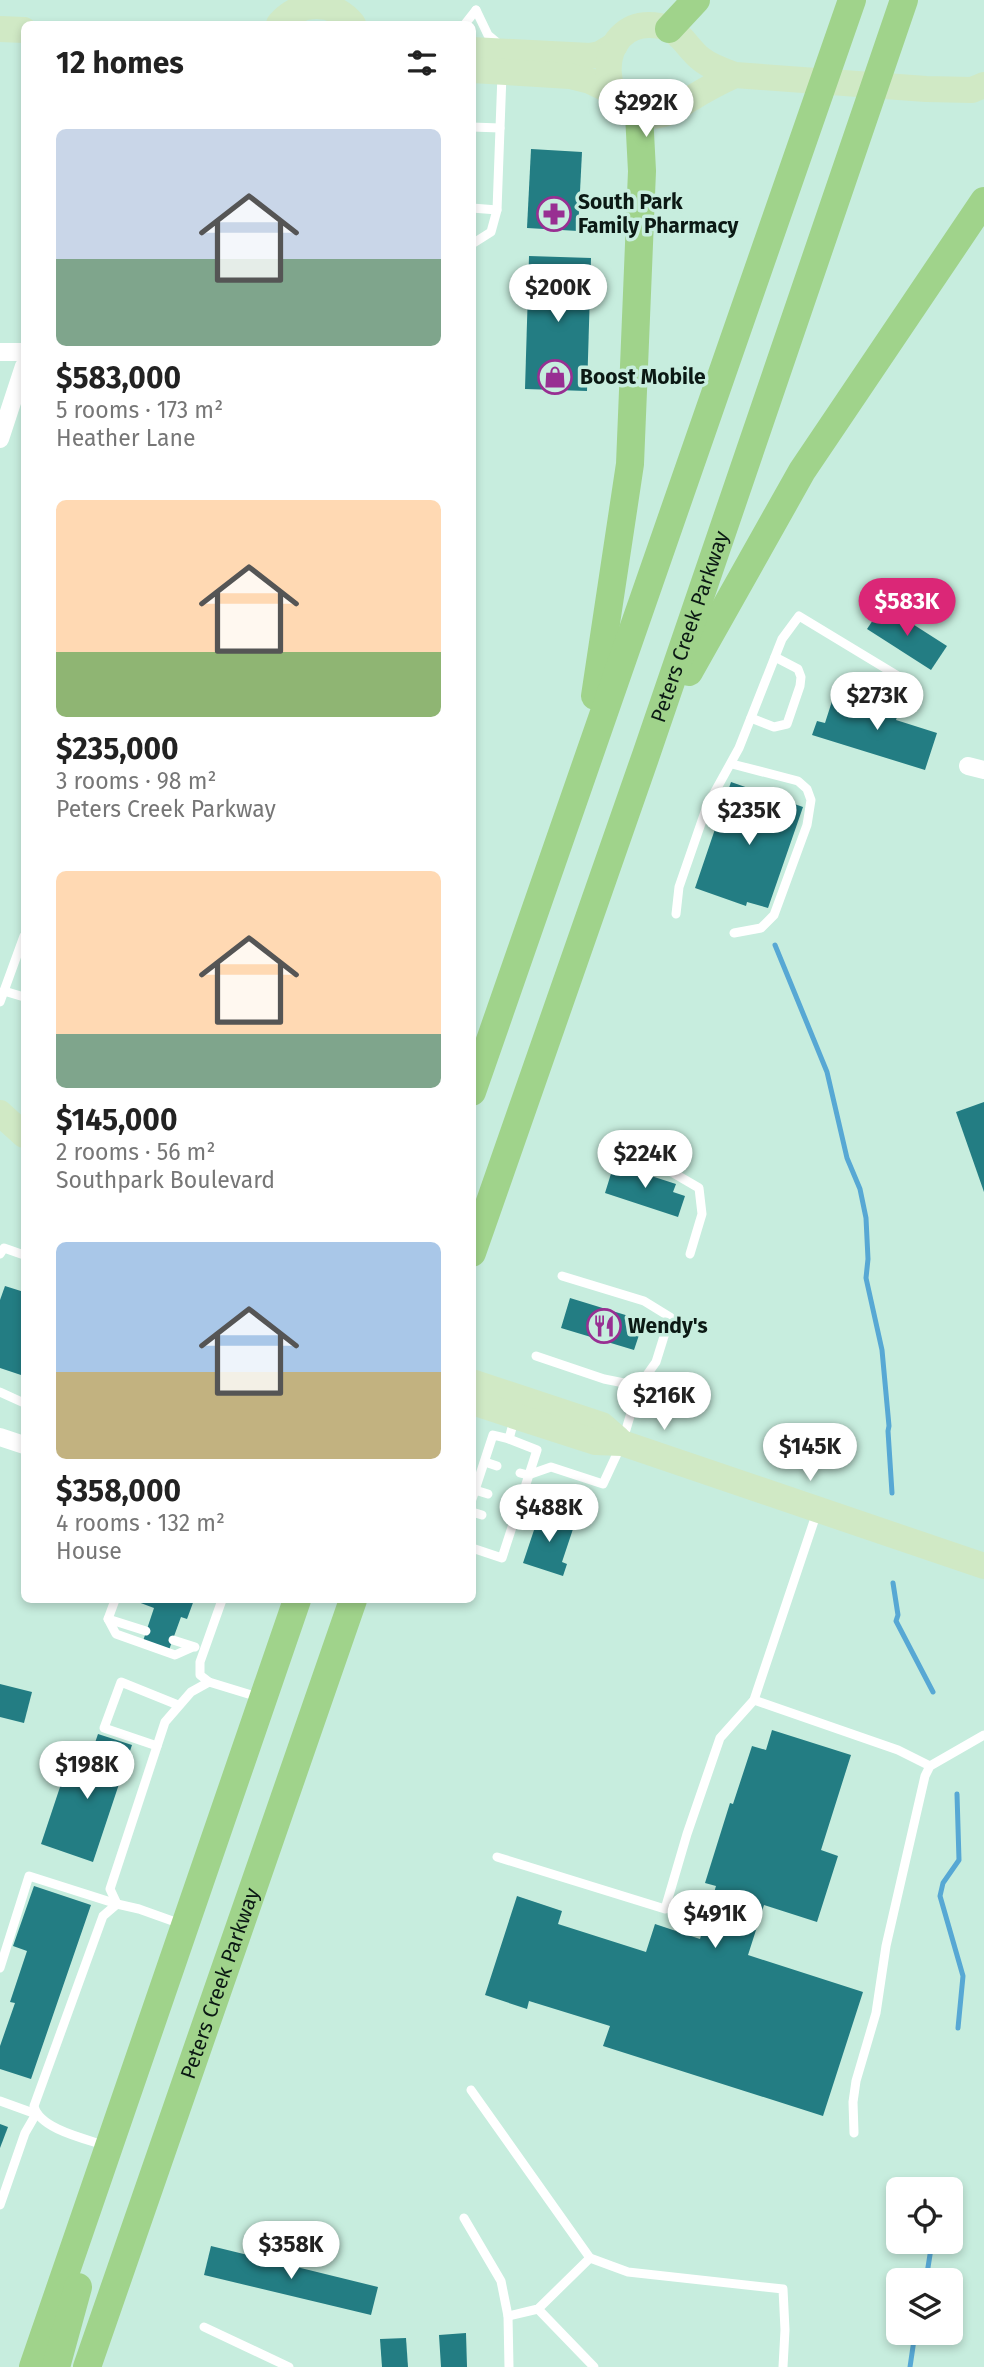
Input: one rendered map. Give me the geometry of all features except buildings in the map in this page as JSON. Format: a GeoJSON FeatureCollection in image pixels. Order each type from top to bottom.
{"type":"FeatureCollection","features":[{"type":"Feature","properties":{"kind":"main road"},"geometry":{"type":"LineString","coordinates":[[669,29],[696,0]]}},
{"type":"Feature","properties":{"kind":"main road"},"geometry":{"type":"LineString","coordinates":[[476,1080],[852,0]]}},
{"type":"Feature","properties":{"kind":"main road","name":"Peters Creek Parkway"},"geometry":{"type":"LineString","coordinates":[[476,1243],[904,0]]}},
{"type":"Feature","properties":{"kind":"main road"},"geometry":{"type":"LineString","coordinates":[[282,21],[301,4],[314,4],[341,11]]}},
{"type":"Feature","properties":{"kind":"main road"},"geometry":{"type":"LineString","coordinates":[[476,69],[505,62],[600,54],[622,37],[640,27],[650,26],[669,29],[686,41],[698,57],[708,64],[735,75],[926,89],[980,90]]}},
{"type":"Feature","properties":{"kind":"main road"},"geometry":{"type":"LineString","coordinates":[[0,29],[21,30]]}},
{"type":"Feature","properties":{"kind":"main road"},"geometry":{"type":"LineString","coordinates":[[615,45],[607,73],[613,92],[626,107],[639,114],[665,114],[735,75]]}},
{"type":"Feature","properties":{"kind":"main road"},"geometry":{"type":"LineString","coordinates":[[476,51],[505,62],[590,81],[613,92]]}},
{"type":"Feature","properties":{"kind":"main road"},"geometry":{"type":"LineString","coordinates":[[580,780],[604,646],[630,464],[642,171],[639,114]]}},
{"type":"Feature","properties":{"kind":"main road"},"geometry":{"type":"LineString","coordinates":[[646,755],[699,653],[802,471],[984,201]]}},
{"type":"Feature","properties":{"kind":"main road"},"geometry":{"type":"LineString","coordinates":[[0,1113],[21,1132]]}},
{"type":"Feature","properties":{"kind":"main road"},"geometry":{"type":"LineString","coordinates":[[476,1383],[602,1425],[622,1443]]}},
{"type":"Feature","properties":{"kind":"main road"},"geometry":{"type":"LineString","coordinates":[[476,1404],[512,1427],[595,1442],[622,1443],[984,1566]]}},
{"type":"Feature","properties":{"kind":"main road"},"geometry":{"type":"LineString","coordinates":[[33,2367],[296,1603]]}},
{"type":"Feature","properties":{"kind":"main road","name":"Peters Creek Parkway"},"geometry":{"type":"LineString","coordinates":[[87,2367],[353,1603]]}},
{"type":"Feature","properties":{"kind":"main road"},"geometry":{"type":"LineString","coordinates":[[56,2367],[73,2310],[80,2274],[75,2243]]}},
{"type":"Feature","properties":{"kind":"street"},"geometry":{"type":"LineString","coordinates":[[0,352],[21,352]]}},
{"type":"Feature","properties":{"kind":"street"},"geometry":{"type":"LineString","coordinates":[[0,439],[21,375]]}},
{"type":"Feature","properties":{"kind":"street"},"geometry":{"type":"LineString","coordinates":[[0,1437],[21,1444]]}},
{"type":"Feature","properties":{"kind":"lane"},"geometry":{"type":"LineString","coordinates":[[468,21],[476,10],[505,62],[497,210],[491,232],[476,241]]}},
{"type":"Feature","properties":{"kind":"lane"},"geometry":{"type":"LineString","coordinates":[[476,127],[500,128]]}},
{"type":"Feature","properties":{"kind":"lane"},"geometry":{"type":"LineString","coordinates":[[476,208],[497,210]]}},
{"type":"Feature","properties":{"kind":"lane"},"geometry":{"type":"LineString","coordinates":[[676,914],[679,887],[707,806],[732,764],[782,639],[799,616],[908,682]]}},
{"type":"Feature","properties":{"kind":"lane"},"geometry":{"type":"LineString","coordinates":[[751,718],[774,727],[787,724],[801,677],[798,669],[775,657]]}},
{"type":"Feature","properties":{"kind":"lane"},"geometry":{"type":"LineString","coordinates":[[732,764],[798,781],[807,789],[811,800],[807,825],[774,915],[761,928],[734,933]]}},
{"type":"Feature","properties":{"kind":"lane"},"geometry":{"type":"LineString","coordinates":[[0,1002],[21,944]]}},
{"type":"Feature","properties":{"kind":"lane"},"geometry":{"type":"LineString","coordinates":[[4,991],[21,996]]}},
{"type":"Feature","properties":{"kind":"lane"},"geometry":{"type":"LineString","coordinates":[[606,1146],[663,1167],[699,1188],[702,1214],[690,1254]]}},
{"type":"Feature","properties":{"kind":"lane"},"geometry":{"type":"LineString","coordinates":[[0,1254],[4,1248],[21,1254]]}},
{"type":"Feature","properties":{"kind":"lane"},"geometry":{"type":"LineString","coordinates":[[524,1474],[551,1467],[603,1484],[622,1443],[639,1385],[656,1362],[670,1317],[644,1301],[562,1276]]}},
{"type":"Feature","properties":{"kind":"lane"},"geometry":{"type":"LineString","coordinates":[[536,1356],[604,1379],[639,1385]]}},
{"type":"Feature","properties":{"kind":"lane"},"geometry":{"type":"LineString","coordinates":[[0,1392],[21,1402]]}},
{"type":"Feature","properties":{"kind":"lane"},"geometry":{"type":"LineString","coordinates":[[476,1488],[493,1435],[512,1427],[537,1450],[524,1474],[508,1523],[502,1558],[476,1550]]}},
{"type":"Feature","properties":{"kind":"lane"},"geometry":{"type":"LineString","coordinates":[[485,1462],[497,1466]]}},
{"type":"Feature","properties":{"kind":"lane"},"geometry":{"type":"LineString","coordinates":[[476,1494],[488,1494]]}},
{"type":"Feature","properties":{"kind":"lane"},"geometry":{"type":"LineString","coordinates":[[497,1857],[665,1909],[719,1738],[754,1700],[818,1510]]}},
{"type":"Feature","properties":{"kind":"lane"},"geometry":{"type":"LineString","coordinates":[[114,1603],[108,1619],[116,1634],[175,1655],[192,1647]]}},
{"type":"Feature","properties":{"kind":"lane"},"geometry":{"type":"LineString","coordinates":[[221,1603],[204,1650],[200,1675],[209,1682],[263,1699]]}},
{"type":"Feature","properties":{"kind":"lane"},"geometry":{"type":"LineString","coordinates":[[108,1619],[146,1631]]}},
{"type":"Feature","properties":{"kind":"lane"},"geometry":{"type":"LineString","coordinates":[[173,1640],[204,1650]]}},
{"type":"Feature","properties":{"kind":"lane"},"geometry":{"type":"LineString","coordinates":[[156,1746],[104,1728],[121,1682],[178,1705]]}},
{"type":"Feature","properties":{"kind":"lane"},"geometry":{"type":"LineString","coordinates":[[117,1904],[110,1889],[164,1722],[191,1692],[209,1682]]}},
{"type":"Feature","properties":{"kind":"lane"},"geometry":{"type":"LineString","coordinates":[[754,1700],[898,1751],[930,1766]]}},
{"type":"Feature","properties":{"kind":"lane"},"geometry":{"type":"LineString","coordinates":[[854,2133],[853,2102],[856,2081],[876,2013],[886,1946],[913,1824],[930,1766],[984,1735]]}},
{"type":"Feature","properties":{"kind":"lane"},"geometry":{"type":"LineString","coordinates":[[0,1968],[29,1876],[139,1909],[185,1926]]}},
{"type":"Feature","properties":{"kind":"lane"},"geometry":{"type":"LineString","coordinates":[[0,2205],[25,2133],[36,2115],[34,2106],[103,1916],[117,1904]]}},
{"type":"Feature","properties":{"kind":"lane"},"geometry":{"type":"LineString","coordinates":[[471,2091],[590,2258],[628,2272],[783,2289],[783,2367]]}},
{"type":"Feature","properties":{"kind":"lane"},"geometry":{"type":"LineString","coordinates":[[0,2101],[36,2115],[46,2124],[108,2147]]}},
{"type":"Feature","properties":{"kind":"lane"},"geometry":{"type":"LineString","coordinates":[[464,2218],[501,2281],[508,2316],[509,2367]]}},
{"type":"Feature","properties":{"kind":"lane"},"geometry":{"type":"LineString","coordinates":[[508,2316],[538,2309],[590,2258]]}},
{"type":"Feature","properties":{"kind":"lane"},"geometry":{"type":"LineString","coordinates":[[538,2309],[594,2367]]}},
{"type":"Feature","properties":{"kind":"lane"},"geometry":{"type":"LineString","coordinates":[[204,2327],[289,2367]]}},
{"type":"Feature","properties":{"kind":"waterway"},"geometry":{"type":"LineString","coordinates":[[775,945],[827,1072],[847,1158],[860,1189],[866,1218],[866,1278],[882,1350],[892,1493]]}},
{"type":"Feature","properties":{"kind":"waterway"},"geometry":{"type":"LineString","coordinates":[[893,1583],[898,1615],[896,1621],[933,1692]]}},
{"type":"Feature","properties":{"kind":"waterway"},"geometry":{"type":"LineString","coordinates":[[957,1794],[959,1860],[943,1883],[940,1896],[963,1976],[958,2028]]}},
{"type":"Feature","properties":{"kind":"waterway"},"geometry":{"type":"LineString","coordinates":[[928,2268],[930,2254]]}},
{"type":"Feature","properties":{"kind":"waterway"},"geometry":{"type":"LineString","coordinates":[[910,2367],[913,2345]]}},
{"type":"Feature","properties":{"kind":"place","name":"South Park Family Pharmacy"},"geometry":{"type":"Point","coordinates":[554,214]}},
{"type":"Feature","properties":{"kind":"place","name":"Boost Mobile"},"geometry":{"type":"Point","coordinates":[555,377]}},
{"type":"Feature","properties":{"kind":"place","name":"Wendy's"},"geometry":{"type":"Point","coordinates":[604,1326]}}]}
